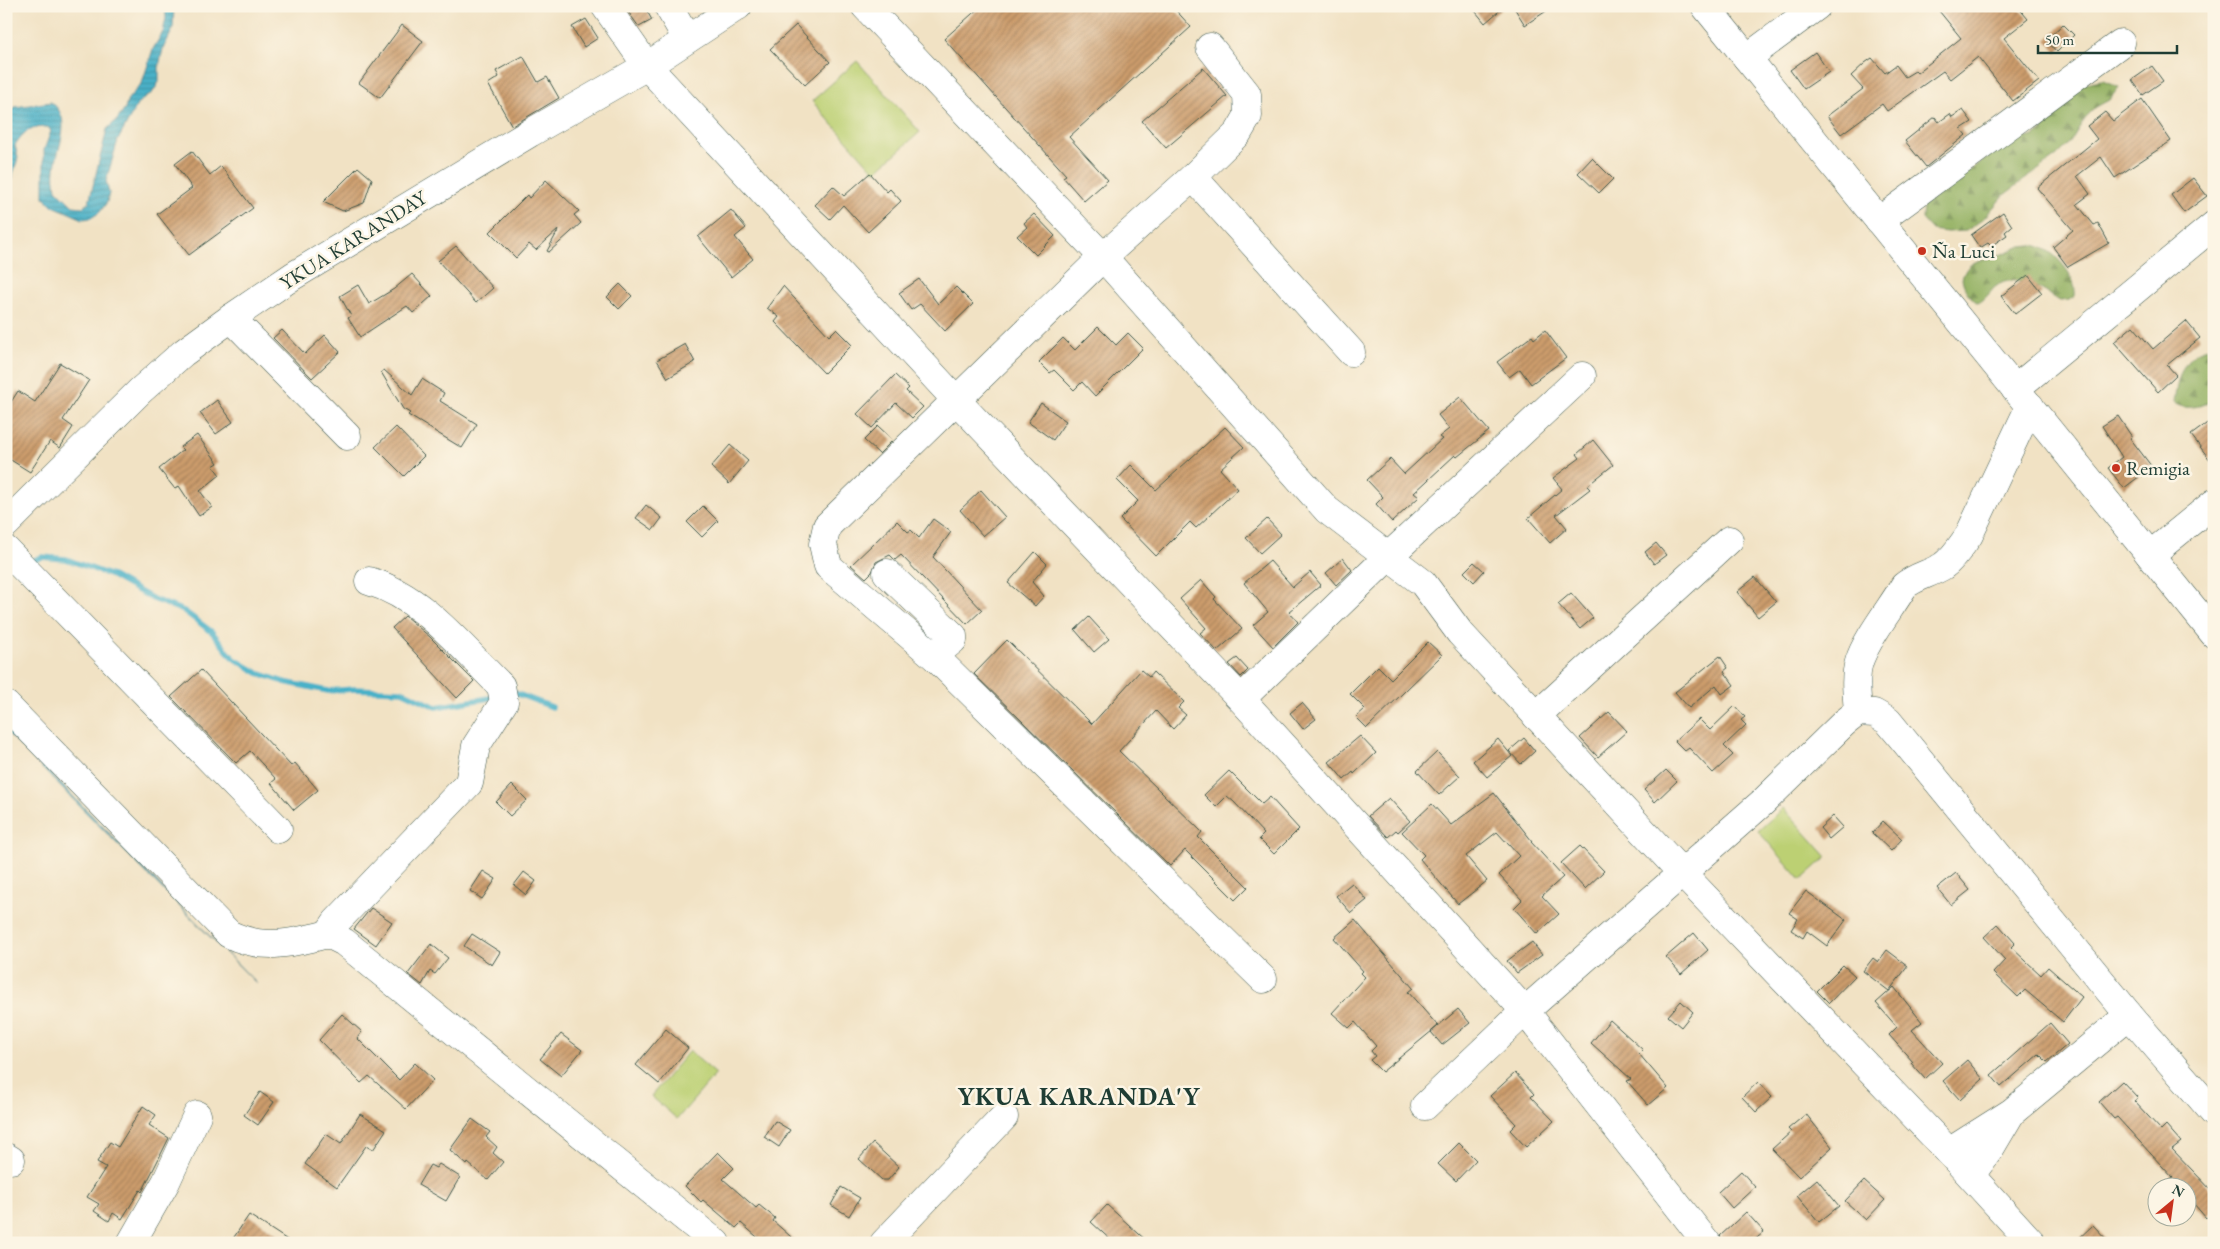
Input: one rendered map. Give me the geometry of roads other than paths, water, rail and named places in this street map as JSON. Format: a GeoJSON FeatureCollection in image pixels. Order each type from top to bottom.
{"type":"FeatureCollection","features":[{"type":"Feature","properties":{"kind":"street"},"geometry":{"type":"LineString","coordinates":[[605,6],[647,66],[957,401],[1241,699],[1525,1011],[1707,1243]]}},
{"type":"Feature","properties":{"kind":"street"},"geometry":{"type":"LineString","coordinates":[[668,6],[687,39]]}},
{"type":"Feature","properties":{"kind":"street","name":"YKUA KARANDAY"},"geometry":{"type":"LineString","coordinates":[[6,524],[140,390],[183,353],[231,318],[293,276],[513,143],[647,66],[738,6]]}},
{"type":"Feature","properties":{"kind":"street"},"geometry":{"type":"LineString","coordinates":[[865,6],[1103,257],[1327,510],[1424,583],[1460,633],[1536,716],[1681,872],[1971,1175],[2032,1243]]}},
{"type":"Feature","properties":{"kind":"street"},"geometry":{"type":"LineString","coordinates":[[1705,6],[2214,634]]}},
{"type":"Feature","properties":{"kind":"street"},"geometry":{"type":"LineString","coordinates":[[1746,58],[1817,6]]}},
{"type":"Feature","properties":{"kind":"street"},"geometry":{"type":"LineString","coordinates":[[1879,221],[2121,43]]}},
{"type":"Feature","properties":{"kind":"street"},"geometry":{"type":"LineString","coordinates":[[1210,47],[1248,94],[1248,116],[1238,133],[1193,177],[1103,257],[827,526],[823,544],[828,566],[934,656],[1264,979]]}},
{"type":"Feature","properties":{"kind":"street"},"geometry":{"type":"LineString","coordinates":[[1193,177],[1351,352]]}},
{"type":"Feature","properties":{"kind":"street"},"geometry":{"type":"LineString","coordinates":[[1858,712],[1856,680],[1859,663],[1865,649],[1904,586],[1912,579],[1943,566],[1957,553],[1969,535],[2022,398],[2214,225]]}},
{"type":"Feature","properties":{"kind":"street"},"geometry":{"type":"LineString","coordinates":[[231,318],[347,436]]}},
{"type":"Feature","properties":{"kind":"street"},"geometry":{"type":"LineString","coordinates":[[1241,699],[1389,556],[1582,376]]}},
{"type":"Feature","properties":{"kind":"street"},"geometry":{"type":"LineString","coordinates":[[2150,555],[2214,503]]}},
{"type":"Feature","properties":{"kind":"street"},"geometry":{"type":"LineString","coordinates":[[1536,716],[1729,540]]}},
{"type":"Feature","properties":{"kind":"street"},"geometry":{"type":"LineString","coordinates":[[6,550],[278,829]]}},
{"type":"Feature","properties":{"kind":"street"},"geometry":{"type":"LineString","coordinates":[[887,573],[953,636],[954,640],[934,656]]}},
{"type":"Feature","properties":{"kind":"street"},"geometry":{"type":"LineString","coordinates":[[6,705],[229,934],[242,940],[265,944],[302,942],[328,934],[336,922],[469,783],[476,746],[504,702],[501,686],[427,614],[384,586],[369,581]]}},
{"type":"Feature","properties":{"kind":"street"},"geometry":{"type":"LineString","coordinates":[[1426,1106],[1525,1011],[1681,872],[1763,802],[1844,723],[1858,712],[1874,713],[1888,721],[2129,1015],[2214,1113]]}},
{"type":"Feature","properties":{"kind":"street"},"geometry":{"type":"LineString","coordinates":[[328,934],[344,942],[716,1243]]}},
{"type":"Feature","properties":{"kind":"street"},"geometry":{"type":"LineString","coordinates":[[1949,1152],[2012,1112],[2129,1015]]}},
{"type":"Feature","properties":{"kind":"street"},"geometry":{"type":"LineString","coordinates":[[1971,1175],[1990,1149],[2012,1112]]}},
{"type":"Feature","properties":{"kind":"street"},"geometry":{"type":"LineString","coordinates":[[131,1243],[166,1182],[197,1116]]}},
{"type":"Feature","properties":{"kind":"street"},"geometry":{"type":"LineString","coordinates":[[884,1243],[1004,1117]]}},
{"type":"Feature","properties":{"kind":"water"},"geometry":{"type":"Polygon","coordinates":[[[165,6],[174,6],[173,29],[163,49],[159,66],[159,82],[153,92],[138,103],[118,140],[106,181],[109,193],[107,202],[100,212],[91,218],[83,219],[51,205],[44,197],[44,150],[51,131],[48,127],[28,131],[21,136],[15,145],[18,158],[6,197],[7,115],[15,107],[51,102],[62,116],[63,125],[56,160],[56,189],[73,206],[83,207],[89,202],[107,129],[117,120],[125,109],[128,99],[142,83],[153,49],[163,32],[166,18],[165,6]]]}},
{"type":"Feature","properties":{"kind":"water"},"geometry":{"type":"Polygon","coordinates":[[[6,728],[257,984],[6,732],[6,728]]]}},
{"type":"Feature","properties":{"kind":"waterway"},"geometry":{"type":"LineString","coordinates":[[29,562],[42,557],[66,559],[112,576],[153,599],[184,611],[212,632],[233,658],[258,673],[284,682],[328,691],[354,689],[402,691],[436,707],[495,697]]}},
{"type":"Feature","properties":{"kind":"waterway"},"geometry":{"type":"LineString","coordinates":[[511,694],[515,693],[552,707]]}},
{"type":"Feature","properties":{"kind":"place","name":"Ña Luci"},"geometry":{"type":"Point","coordinates":[1922,251]}},
{"type":"Feature","properties":{"kind":"place","name":"Remigia"},"geometry":{"type":"Point","coordinates":[2116,468]}},
{"type":"Feature","properties":{"kind":"district","name":"YKUA KARANDA'Y"},"geometry":{"type":"Point","coordinates":[1079,1096]}}]}
